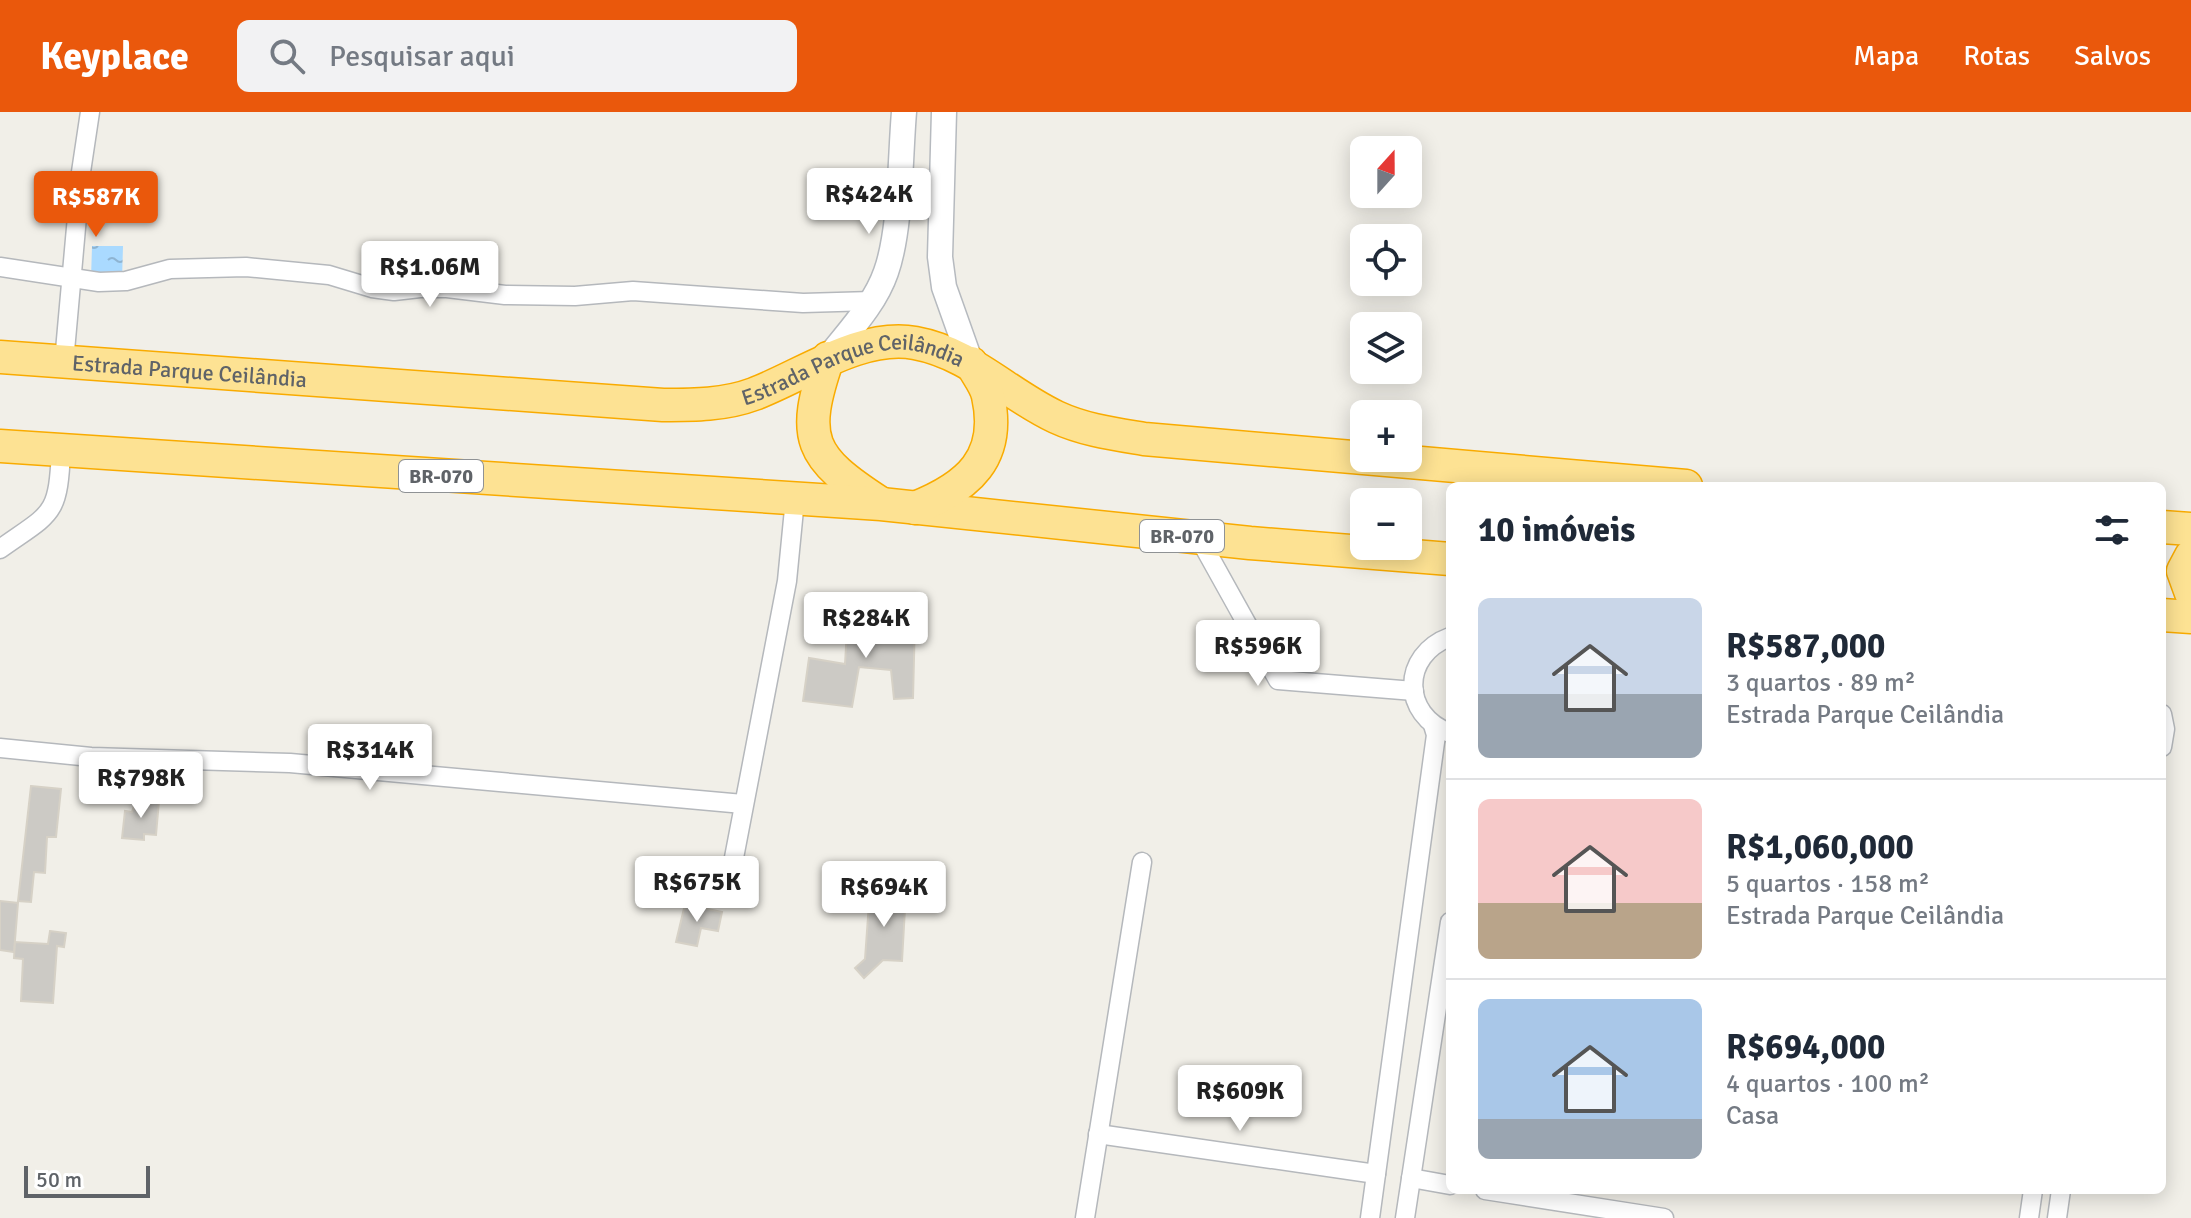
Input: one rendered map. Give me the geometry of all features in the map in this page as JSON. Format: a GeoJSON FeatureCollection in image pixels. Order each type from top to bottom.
{"type":"FeatureCollection","features":[{"type":"Feature","properties":{"kind":"highway","name":"Estrada Parque Ceilândia"},"geometry":{"type":"LineString","coordinates":[[0,357],[663,405],[705,405],[752,395],[828,358],[889,342],[914,343],[948,352],[971,363],[1054,416],[1097,432],[1144,439],[1640,482]]}},
{"type":"Feature","properties":{"kind":"highway"},"geometry":{"type":"LineString","coordinates":[[828,358],[812,418],[815,441],[825,461],[845,481],[881,504]]}},
{"type":"Feature","properties":{"kind":"highway"},"geometry":{"type":"LineString","coordinates":[[915,508],[968,480],[983,461],[991,442],[988,394],[971,363]]}},
{"type":"Feature","properties":{"kind":"highway","name":"BR-070"},"geometry":{"type":"LineString","coordinates":[[0,446],[881,504],[1199,538],[1446,559]]}},
{"type":"Feature","properties":{"kind":"highway"},"geometry":{"type":"LineString","coordinates":[[2166,527],[2191,529]]}},
{"type":"Feature","properties":{"kind":"highway"},"geometry":{"type":"LineString","coordinates":[[2191,556],[2183,571],[2191,593]]}},
{"type":"Feature","properties":{"kind":"highway"},"geometry":{"type":"LineString","coordinates":[[2166,615],[2191,617]]}},
{"type":"Feature","properties":{"kind":"main road"},"geometry":{"type":"LineString","coordinates":[[828,358],[872,301],[887,271],[894,233],[904,112]]}},
{"type":"Feature","properties":{"kind":"main road"},"geometry":{"type":"LineString","coordinates":[[944,112],[940,257],[944,287],[971,363]]}},
{"type":"Feature","properties":{"kind":"street"},"geometry":{"type":"LineString","coordinates":[[64,362],[81,172],[90,112]]}},
{"type":"Feature","properties":{"kind":"street"},"geometry":{"type":"LineString","coordinates":[[0,267],[99,282],[126,281],[170,269],[246,267],[329,275],[394,291],[447,288],[505,295],[575,296],[633,291],[803,303],[872,301]]}},
{"type":"Feature","properties":{"kind":"street"},"geometry":{"type":"LineString","coordinates":[[0,549],[45,518],[53,508],[59,491],[61,451]]}},
{"type":"Feature","properties":{"kind":"street"},"geometry":{"type":"LineString","coordinates":[[728,889],[787,581],[795,499]]}},
{"type":"Feature","properties":{"kind":"street"},"geometry":{"type":"LineString","coordinates":[[1199,538],[1278,680],[1414,691]]}},
{"type":"Feature","properties":{"kind":"street"},"geometry":{"type":"LineString","coordinates":[[1370,1218],[1436,735],[1441,729],[1421,713],[1414,691],[1417,666],[1425,652],[1446,639]]}},
{"type":"Feature","properties":{"kind":"street"},"geometry":{"type":"LineString","coordinates":[[0,748],[91,757],[290,763],[743,804]]}},
{"type":"Feature","properties":{"kind":"street"},"geometry":{"type":"LineString","coordinates":[[1085,1218],[1142,862]]}},
{"type":"Feature","properties":{"kind":"street"},"geometry":{"type":"LineString","coordinates":[[1405,1218],[1446,948]]}},
{"type":"Feature","properties":{"kind":"street"},"geometry":{"type":"LineString","coordinates":[[1098,1134],[1376,1174]]}},
{"type":"Feature","properties":{"kind":"street"},"geometry":{"type":"LineString","coordinates":[[1411,1178],[1446,1184]]}},
{"type":"Feature","properties":{"kind":"street"},"geometry":{"type":"LineString","coordinates":[[1511,1194],[1664,1218]]}},
{"type":"Feature","properties":{"kind":"street"},"geometry":{"type":"LineString","coordinates":[[2029,1218],[2032,1194]]}},
{"type":"Feature","properties":{"kind":"street"},"geometry":{"type":"LineString","coordinates":[[2057,1218],[2060,1194]]}},
{"type":"Feature","properties":{"kind":"water"},"geometry":{"type":"Polygon","coordinates":[[[92,246],[123,246],[122,280],[91,279],[92,246]]]}},
{"type":"Feature","properties":{"kind":"building"},"geometry":{"type":"Polygon","coordinates":[[[848,612],[915,619],[913,698],[894,699],[891,670],[859,667],[852,707],[803,701],[809,658],[845,664],[848,612]]]}},
{"type":"Feature","properties":{"kind":"building"},"geometry":{"type":"Polygon","coordinates":[[[31,786],[61,789],[56,837],[47,837],[45,873],[34,872],[31,902],[18,901],[31,786]]]}},
{"type":"Feature","properties":{"kind":"building"},"geometry":{"type":"Polygon","coordinates":[[[136,799],[159,801],[156,835],[144,834],[144,840],[122,838],[125,811],[132,812],[136,799]]]}},
{"type":"Feature","properties":{"kind":"building"},"geometry":{"type":"Polygon","coordinates":[[[870,889],[906,891],[902,961],[883,960],[864,978],[855,968],[865,959],[870,889]]]}},
{"type":"Feature","properties":{"kind":"building"},"geometry":{"type":"Polygon","coordinates":[[[0,901],[18,903],[14,952],[0,950],[0,901]]]}},
{"type":"Feature","properties":{"kind":"building"},"geometry":{"type":"Polygon","coordinates":[[[685,904],[722,912],[718,931],[701,928],[697,946],[676,942],[685,904]]]}},
{"type":"Feature","properties":{"kind":"building"},"geometry":{"type":"Polygon","coordinates":[[[50,931],[66,933],[64,947],[57,946],[53,1003],[21,1001],[23,959],[14,958],[15,942],[48,944],[50,931]]]}}]}
